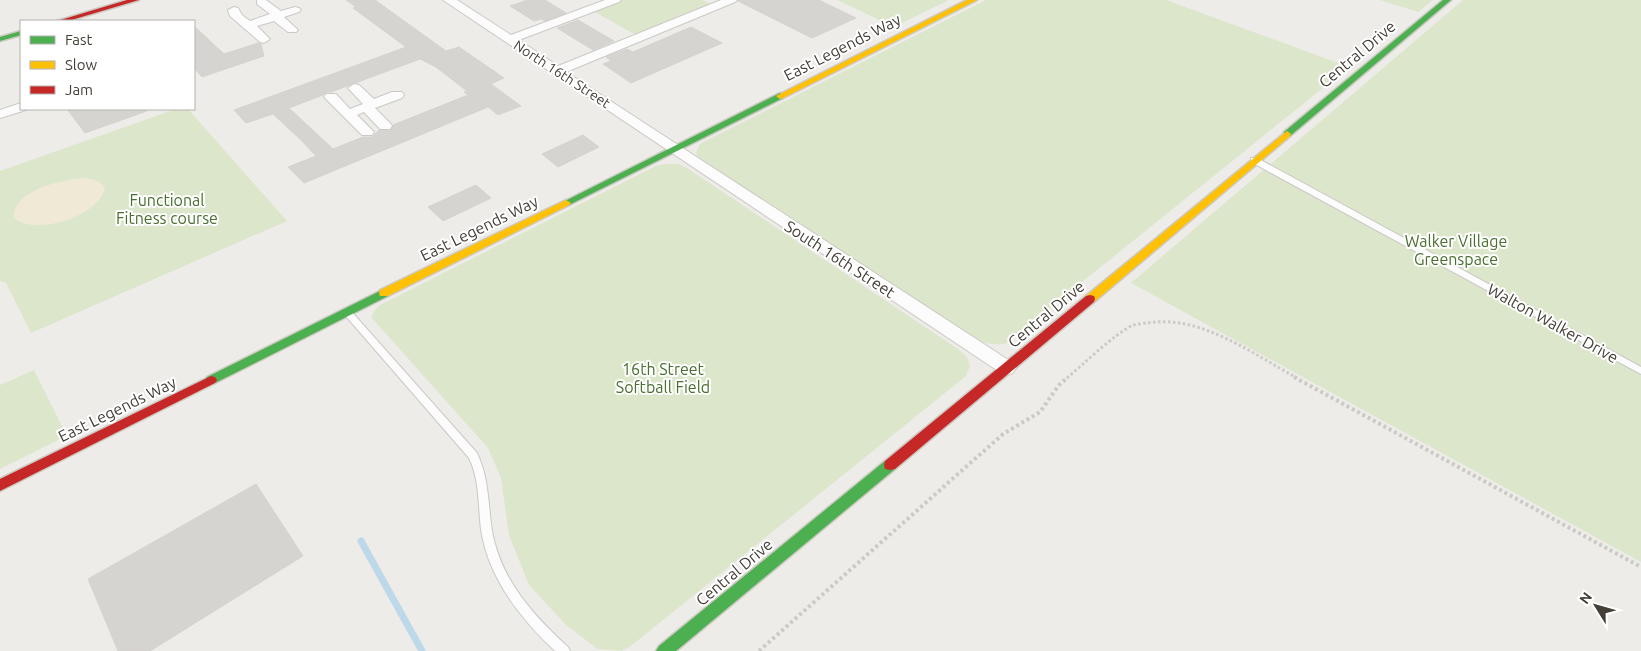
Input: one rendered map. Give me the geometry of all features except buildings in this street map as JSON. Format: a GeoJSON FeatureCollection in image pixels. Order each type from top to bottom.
{"type":"FeatureCollection","features":[{"type":"Feature","properties":{"kind":"street"},"geometry":{"type":"LineString","coordinates":[[65,20],[135,0]]}},
{"type":"Feature","properties":{"kind":"street","name":"North 16th Street"},"geometry":{"type":"LineString","coordinates":[[449,0],[674,150]]}},
{"type":"Feature","properties":{"kind":"street"},"geometry":{"type":"LineString","coordinates":[[510,40],[615,0]]}},
{"type":"Feature","properties":{"kind":"street"},"geometry":{"type":"LineString","coordinates":[[557,71],[730,0]]}},
{"type":"Feature","properties":{"kind":"street","name":"East Legends Way"},"geometry":{"type":"LineString","coordinates":[[0,485],[973,0]]}},
{"type":"Feature","properties":{"kind":"street","name":"Central Drive"},"geometry":{"type":"LineString","coordinates":[[664,651],[1007,368],[1447,0]]}},
{"type":"Feature","properties":{"kind":"street"},"geometry":{"type":"LineString","coordinates":[[261,2],[292,30]]}},
{"type":"Feature","properties":{"kind":"street"},"geometry":{"type":"LineString","coordinates":[[234,10],[236,16],[264,39]]}},
{"type":"Feature","properties":{"kind":"street"},"geometry":{"type":"LineString","coordinates":[[249,25],[295,10]]}},
{"type":"Feature","properties":{"kind":"street"},"geometry":{"type":"LineString","coordinates":[[0,39],[20,33]]}},
{"type":"Feature","properties":{"kind":"street"},"geometry":{"type":"LineString","coordinates":[[354,88],[385,126]]}},
{"type":"Feature","properties":{"kind":"street"},"geometry":{"type":"LineString","coordinates":[[348,114],[397,95]]}},
{"type":"Feature","properties":{"kind":"street"},"geometry":{"type":"LineString","coordinates":[[0,104],[20,97]]}},
{"type":"Feature","properties":{"kind":"street"},"geometry":{"type":"LineString","coordinates":[[331,97],[367,132]]}},
{"type":"Feature","properties":{"kind":"street"},"geometry":{"type":"LineString","coordinates":[[0,114],[20,107]]}},
{"type":"Feature","properties":{"kind":"street"},"geometry":{"type":"LineString","coordinates":[[0,118],[2,121],[0,122]]}},
{"type":"Feature","properties":{"kind":"street","name":"South 16th Street"},"geometry":{"type":"LineString","coordinates":[[674,150],[1007,368]]}},
{"type":"Feature","properties":{"kind":"lane","name":"Walton Walker Drive"},"geometry":{"type":"LineString","coordinates":[[1254,160],[1641,370]]}},
{"type":"Feature","properties":{"kind":"lane"},"geometry":{"type":"LineString","coordinates":[[347,312],[473,456],[481,471],[487,532],[495,564],[512,596],[535,625],[564,651]]}},
{"type":"Feature","properties":{"kind":"path"},"geometry":{"type":"LineString","coordinates":[[759,651],[1003,434],[1040,412],[1059,386],[1120,334],[1134,325],[1164,320],[1188,323],[1210,332],[1641,567]]}},
{"type":"Feature","properties":{"kind":"green space"},"geometry":{"type":"Polygon","coordinates":[[[620,0],[702,0],[712,5],[636,35],[593,11],[620,0]]]}},
{"type":"Feature","properties":{"kind":"green space"},"geometry":{"type":"Polygon","coordinates":[[[837,0],[949,0],[894,27],[837,0]]]}},
{"type":"Feature","properties":{"kind":"green space"},"geometry":{"type":"Polygon","coordinates":[[[986,0],[1166,0],[1349,67],[1005,344],[986,343],[969,336],[698,157],[696,153],[700,144],[705,141],[986,0]]]}},
{"type":"Feature","properties":{"kind":"green space"},"geometry":{"type":"Polygon","coordinates":[[[1380,0],[1433,0],[1418,12],[1380,0]]]}},
{"type":"Feature","properties":{"kind":"green space","name":"Walker Village Greenspace"},"geometry":{"type":"Polygon","coordinates":[[[1463,0],[1641,0],[1641,562],[1131,283],[1463,0]]]}},
{"type":"Feature","properties":{"kind":"green space","name":"Functional Fitness course"},"geometry":{"type":"Polygon","coordinates":[[[173,110],[189,110],[287,221],[31,333],[6,283],[0,281],[0,171],[173,110]]]}},
{"type":"Feature","properties":{"kind":"green space","name":"16th Street Softball Field"},"geometry":{"type":"Polygon","coordinates":[[[678,164],[687,168],[958,349],[967,357],[970,366],[966,376],[632,645],[622,651],[598,649],[567,626],[529,585],[509,535],[501,478],[488,448],[371,317],[378,306],[658,165],[678,164]]]}},
{"type":"Feature","properties":{"kind":"green space"},"geometry":{"type":"Polygon","coordinates":[[[34,370],[65,432],[62,438],[0,469],[0,385],[34,370]]]}},
{"type":"Feature","properties":{"kind":"sand"},"geometry":{"type":"Polygon","coordinates":[[[83,178],[98,181],[105,188],[101,198],[80,215],[66,221],[36,225],[24,223],[14,218],[16,208],[21,200],[40,188],[63,181],[83,178]]]}},
{"type":"Feature","properties":{"kind":"waterway"},"geometry":{"type":"LineString","coordinates":[[361,541],[422,651]]}},
{"type":"Feature","properties":{"kind":"traffic: fast"},"geometry":{"type":"LineString","coordinates":[[1287,134],[1447,0]]}},
{"type":"Feature","properties":{"kind":"traffic: fast"},"geometry":{"type":"LineString","coordinates":[[0,39],[20,33]]}},
{"type":"Feature","properties":{"kind":"traffic: fast"},"geometry":{"type":"LineString","coordinates":[[566,203],[780,96]]}},
{"type":"Feature","properties":{"kind":"traffic: fast"},"geometry":{"type":"LineString","coordinates":[[211,380],[384,293]]}},
{"type":"Feature","properties":{"kind":"traffic: fast"},"geometry":{"type":"LineString","coordinates":[[664,651],[890,465]]}},
{"type":"Feature","properties":{"kind":"traffic: slow"},"geometry":{"type":"LineString","coordinates":[[780,96],[973,0]]}},
{"type":"Feature","properties":{"kind":"traffic: slow"},"geometry":{"type":"LineString","coordinates":[[1090,299],[1287,134]]}},
{"type":"Feature","properties":{"kind":"traffic: slow"},"geometry":{"type":"LineString","coordinates":[[384,293],[566,203]]}},
{"type":"Feature","properties":{"kind":"traffic: jam"},"geometry":{"type":"LineString","coordinates":[[65,20],[135,0]]}},
{"type":"Feature","properties":{"kind":"traffic: jam"},"geometry":{"type":"LineString","coordinates":[[890,465],[1090,299]]}},
{"type":"Feature","properties":{"kind":"traffic: jam"},"geometry":{"type":"LineString","coordinates":[[0,485],[211,380]]}}]}
